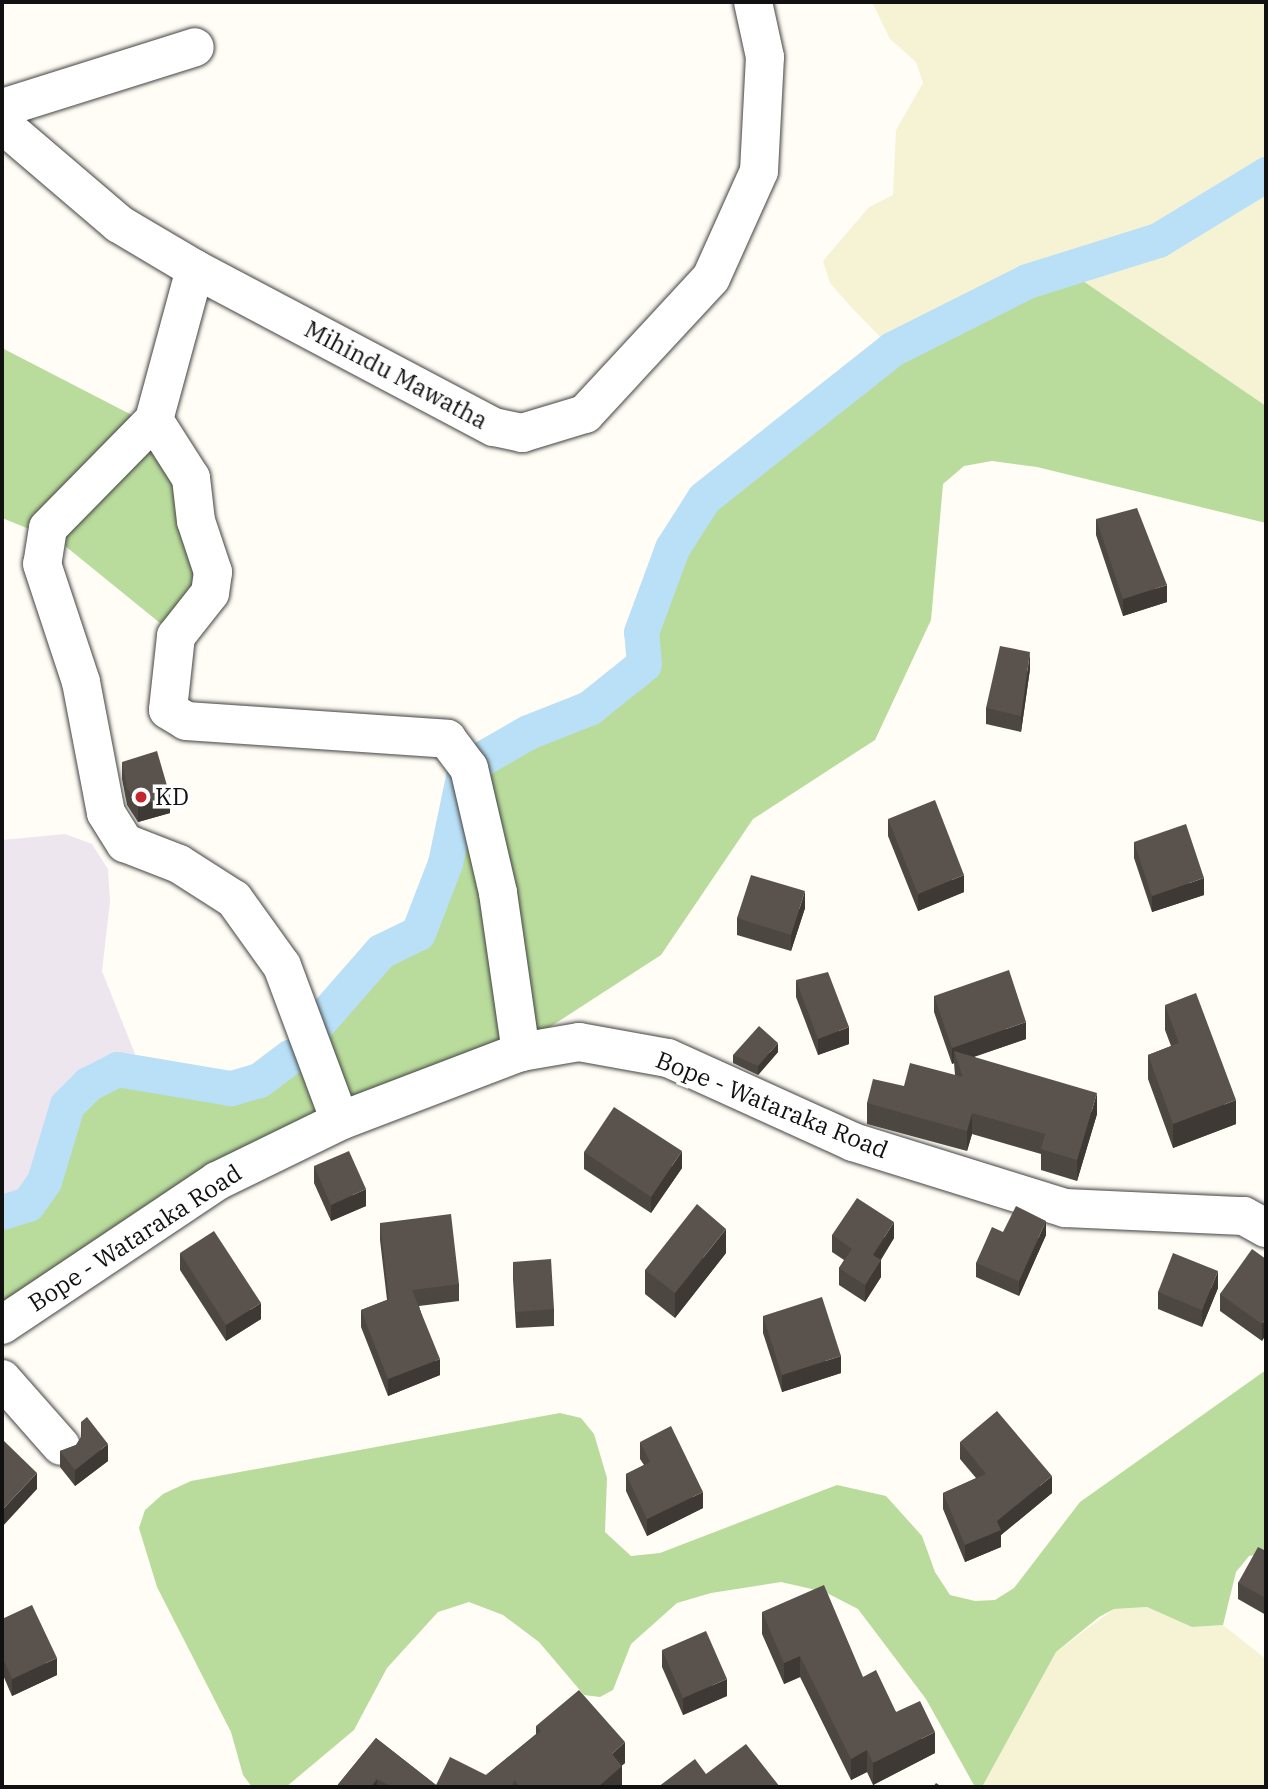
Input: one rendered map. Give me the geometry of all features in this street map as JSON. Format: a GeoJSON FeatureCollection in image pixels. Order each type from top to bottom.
{"type":"FeatureCollection","features":[{"type":"Feature","properties":{"kind":"street","name":"Mihindu Mawatha"},"geometry":{"type":"LineString","coordinates":[[2,124],[119,224],[195,269],[494,427],[522,433],[585,414],[710,278],[759,172],[765,57],[753,2]]}},
{"type":"Feature","properties":{"kind":"street"},"geometry":{"type":"LineString","coordinates":[[2,108],[195,47]]}},
{"type":"Feature","properties":{"kind":"street"},"geometry":{"type":"LineString","coordinates":[[195,269],[155,420],[48,528],[42,564],[81,682],[106,813],[125,843],[179,864],[234,899],[282,966],[340,1121]]}},
{"type":"Feature","properties":{"kind":"street"},"geometry":{"type":"LineString","coordinates":[[155,420],[191,478],[196,521],[213,572],[210,593],[176,636],[168,710],[187,721],[447,739],[470,768],[498,892],[521,1052]]}},
{"type":"Feature","properties":{"kind":"street","name":"Bope - Wataraka Road"},"geometry":{"type":"LineString","coordinates":[[2,1325],[217,1181],[340,1121],[521,1052],[579,1042],[668,1058],[853,1142],[1065,1208],[1244,1216],[1266,1228]]}},
{"type":"Feature","properties":{"kind":"street"},"geometry":{"type":"LineString","coordinates":[[2,1380],[61,1446]]}},
{"type":"Feature","properties":{"kind":"shaded area"},"geometry":{"type":"Polygon","coordinates":[[[872,2],[1266,2],[1266,406],[1067,270],[1027,281],[892,349],[852,308],[830,283],[823,261],[869,207],[893,195],[896,130],[923,83],[916,62],[890,39],[872,2]]]}},
{"type":"Feature","properties":{"kind":"shaded area"},"geometry":{"type":"Polygon","coordinates":[[[65,834],[92,844],[108,869],[110,902],[102,971],[143,1074],[117,1069],[67,1105],[44,1181],[28,1204],[2,1212],[2,840],[65,834]]]}},
{"type":"Feature","properties":{"kind":"shaded area"},"geometry":{"type":"Polygon","coordinates":[[[1147,1607],[1192,1627],[1223,1625],[1266,1659],[1266,1787],[982,1787],[1056,1652],[1114,1609],[1147,1607]]]}},
{"type":"Feature","properties":{"kind":"green space"},"geometry":{"type":"Polygon","coordinates":[[[1067,270],[1266,406],[1266,523],[1037,467],[992,461],[964,466],[943,484],[931,620],[875,740],[753,819],[661,955],[519,1047],[359,1103],[2,1319],[2,1212],[28,1204],[44,1181],[67,1105],[88,1084],[117,1069],[231,1088],[259,1080],[283,1059],[328,992],[381,951],[418,933],[445,863],[460,782],[479,756],[589,708],[644,664],[641,632],[672,548],[704,498],[892,349],[1027,281],[1067,270]]]}},
{"type":"Feature","properties":{"kind":"green space"},"geometry":{"type":"Polygon","coordinates":[[[2,348],[157,428],[213,572],[176,636],[59,541],[2,518],[2,348]]]}},
{"type":"Feature","properties":{"kind":"green space"},"geometry":{"type":"Polygon","coordinates":[[[1266,1370],[1266,1553],[1249,1556],[1236,1572],[1223,1625],[1192,1627],[1147,1607],[1114,1609],[1099,1617],[1056,1652],[982,1787],[975,1787],[926,1699],[858,1609],[825,1592],[781,1582],[711,1593],[677,1603],[631,1644],[613,1690],[600,1697],[584,1695],[539,1642],[503,1615],[469,1602],[438,1612],[387,1668],[354,1730],[286,1787],[252,1787],[243,1775],[231,1732],[157,1587],[139,1528],[145,1510],[163,1494],[191,1481],[560,1413],[581,1418],[594,1434],[607,1478],[605,1532],[631,1556],[660,1553],[837,1485],[886,1496],[922,1536],[935,1572],[950,1595],[975,1601],[995,1600],[1014,1588],[1080,1502],[1266,1370]]]}},
{"type":"Feature","properties":{"kind":"building"},"geometry":{"type":"Polygon","coordinates":[[[1137,508],[1167,585],[1123,599],[1096,519],[1137,508]]]}},
{"type":"Feature","properties":{"kind":"building"},"geometry":{"type":"Polygon","coordinates":[[[1000,646],[1030,652],[1021,716],[986,708],[1000,646]]]}},
{"type":"Feature","properties":{"kind":"building"},"geometry":{"type":"Polygon","coordinates":[[[157,751],[170,796],[138,806],[127,788],[122,762],[157,751]]]}},
{"type":"Feature","properties":{"kind":"building"},"geometry":{"type":"Polygon","coordinates":[[[935,800],[964,875],[918,894],[888,819],[935,800]]]}},
{"type":"Feature","properties":{"kind":"building"},"geometry":{"type":"Polygon","coordinates":[[[1186,824],[1204,878],[1152,896],[1134,842],[1186,824]]]}},
{"type":"Feature","properties":{"kind":"building"},"geometry":{"type":"Polygon","coordinates":[[[751,875],[805,891],[791,935],[737,918],[751,875]]]}},
{"type":"Feature","properties":{"kind":"building"},"geometry":{"type":"Polygon","coordinates":[[[1009,970],[1026,1022],[952,1048],[934,996],[1009,970]]]}},
{"type":"Feature","properties":{"kind":"building"},"geometry":{"type":"Polygon","coordinates":[[[828,972],[849,1027],[818,1039],[796,980],[828,972]]]}},
{"type":"Feature","properties":{"kind":"building"},"geometry":{"type":"Polygon","coordinates":[[[1196,993],[1236,1100],[1173,1124],[1148,1055],[1179,1043],[1165,1005],[1196,993]]]}},
{"type":"Feature","properties":{"kind":"building"},"geometry":{"type":"Polygon","coordinates":[[[759,1026],[778,1043],[758,1066],[733,1055],[759,1026]]]}},
{"type":"Feature","properties":{"kind":"building"},"geometry":{"type":"Polygon","coordinates":[[[954,1051],[1097,1093],[1077,1160],[1041,1149],[1045,1134],[972,1113],[967,1131],[867,1103],[873,1079],[904,1086],[910,1063],[963,1077],[954,1051]]]}},
{"type":"Feature","properties":{"kind":"building"},"geometry":{"type":"Polygon","coordinates":[[[614,1107],[682,1151],[651,1197],[584,1152],[614,1107]]]}},
{"type":"Feature","properties":{"kind":"building"},"geometry":{"type":"Polygon","coordinates":[[[349,1151],[366,1189],[331,1205],[314,1166],[349,1151]]]}},
{"type":"Feature","properties":{"kind":"building"},"geometry":{"type":"Polygon","coordinates":[[[857,1198],[894,1222],[873,1255],[881,1260],[865,1285],[839,1268],[852,1249],[832,1235],[857,1198]]]}},
{"type":"Feature","properties":{"kind":"building"},"geometry":{"type":"Polygon","coordinates":[[[697,1204],[726,1229],[675,1293],[645,1270],[697,1204]]]}},
{"type":"Feature","properties":{"kind":"building"},"geometry":{"type":"Polygon","coordinates":[[[1016,1206],[1046,1221],[1019,1281],[976,1263],[992,1227],[1003,1232],[1016,1206]]]}},
{"type":"Feature","properties":{"kind":"building"},"geometry":{"type":"Polygon","coordinates":[[[451,1214],[459,1284],[412,1290],[440,1359],[388,1379],[361,1310],[389,1299],[380,1223],[451,1214]]]}},
{"type":"Feature","properties":{"kind":"building"},"geometry":{"type":"Polygon","coordinates":[[[214,1231],[261,1303],[226,1325],[180,1253],[214,1231]]]}},
{"type":"Feature","properties":{"kind":"building"},"geometry":{"type":"Polygon","coordinates":[[[1252,1249],[1266,1259],[1266,1318],[1262,1324],[1220,1294],[1252,1249]]]}},
{"type":"Feature","properties":{"kind":"building"},"geometry":{"type":"Polygon","coordinates":[[[1173,1253],[1218,1271],[1202,1310],[1158,1292],[1173,1253]]]}},
{"type":"Feature","properties":{"kind":"building"},"geometry":{"type":"Polygon","coordinates":[[[551,1259],[554,1309],[516,1312],[513,1262],[551,1259]]]}},
{"type":"Feature","properties":{"kind":"building"},"geometry":{"type":"Polygon","coordinates":[[[822,1297],[841,1356],[782,1375],[763,1316],[822,1297]]]}},
{"type":"Feature","properties":{"kind":"building"},"geometry":{"type":"Polygon","coordinates":[[[997,1411],[1052,1476],[997,1521],[1001,1530],[965,1545],[943,1493],[986,1474],[960,1442],[997,1411]]]}},
{"type":"Feature","properties":{"kind":"building"},"geometry":{"type":"Polygon","coordinates":[[[87,1417],[108,1444],[75,1470],[60,1451],[76,1445],[82,1436],[81,1422],[87,1417]]]}},
{"type":"Feature","properties":{"kind":"building"},"geometry":{"type":"Polygon","coordinates":[[[671,1426],[703,1492],[647,1519],[626,1474],[650,1462],[640,1442],[671,1426]]]}},
{"type":"Feature","properties":{"kind":"building"},"geometry":{"type":"Polygon","coordinates":[[[2,1439],[37,1473],[2,1510],[2,1439]]]}},
{"type":"Feature","properties":{"kind":"building"},"geometry":{"type":"Polygon","coordinates":[[[1258,1547],[1266,1551],[1266,1598],[1238,1583],[1258,1547]]]}},
{"type":"Feature","properties":{"kind":"building"},"geometry":{"type":"Polygon","coordinates":[[[824,1585],[863,1677],[876,1670],[896,1712],[920,1701],[935,1732],[873,1763],[867,1750],[851,1759],[800,1656],[784,1663],[762,1612],[824,1585]]]}},
{"type":"Feature","properties":{"kind":"building"},"geometry":{"type":"Polygon","coordinates":[[[32,1605],[57,1658],[12,1679],[2,1656],[2,1619],[32,1605]]]}},
{"type":"Feature","properties":{"kind":"building"},"geometry":{"type":"Polygon","coordinates":[[[706,1631],[727,1679],[683,1698],[662,1650],[706,1631]]]}},
{"type":"Feature","properties":{"kind":"building"},"geometry":{"type":"Polygon","coordinates":[[[579,1690],[625,1742],[612,1754],[622,1766],[598,1787],[519,1787],[515,1780],[511,1787],[392,1787],[377,1779],[371,1787],[336,1787],[376,1738],[436,1785],[450,1757],[486,1775],[541,1731],[536,1726],[579,1690]]]}},
{"type":"Feature","properties":{"kind":"building"},"geometry":{"type":"Polygon","coordinates":[[[746,1744],[780,1787],[658,1787],[695,1759],[706,1774],[746,1744]]]}},
{"type":"Feature","properties":{"kind":"waterway"},"geometry":{"type":"LineString","coordinates":[[481,759],[528,732],[589,708],[644,664],[641,632],[672,548],[704,498],[892,349],[1027,281],[1158,240],[1266,174]]}},
{"type":"Feature","properties":{"kind":"waterway"},"geometry":{"type":"LineString","coordinates":[[317,1024],[381,951],[418,933],[445,863],[464,772]]}},
{"type":"Feature","properties":{"kind":"waterway"},"geometry":{"type":"LineString","coordinates":[[2,1212],[28,1204],[44,1181],[67,1105],[88,1084],[117,1069],[231,1088],[259,1080],[290,1057]]}},
{"type":"Feature","properties":{"kind":"place","name":"KD"},"geometry":{"type":"Point","coordinates":[141,797]}}]}
